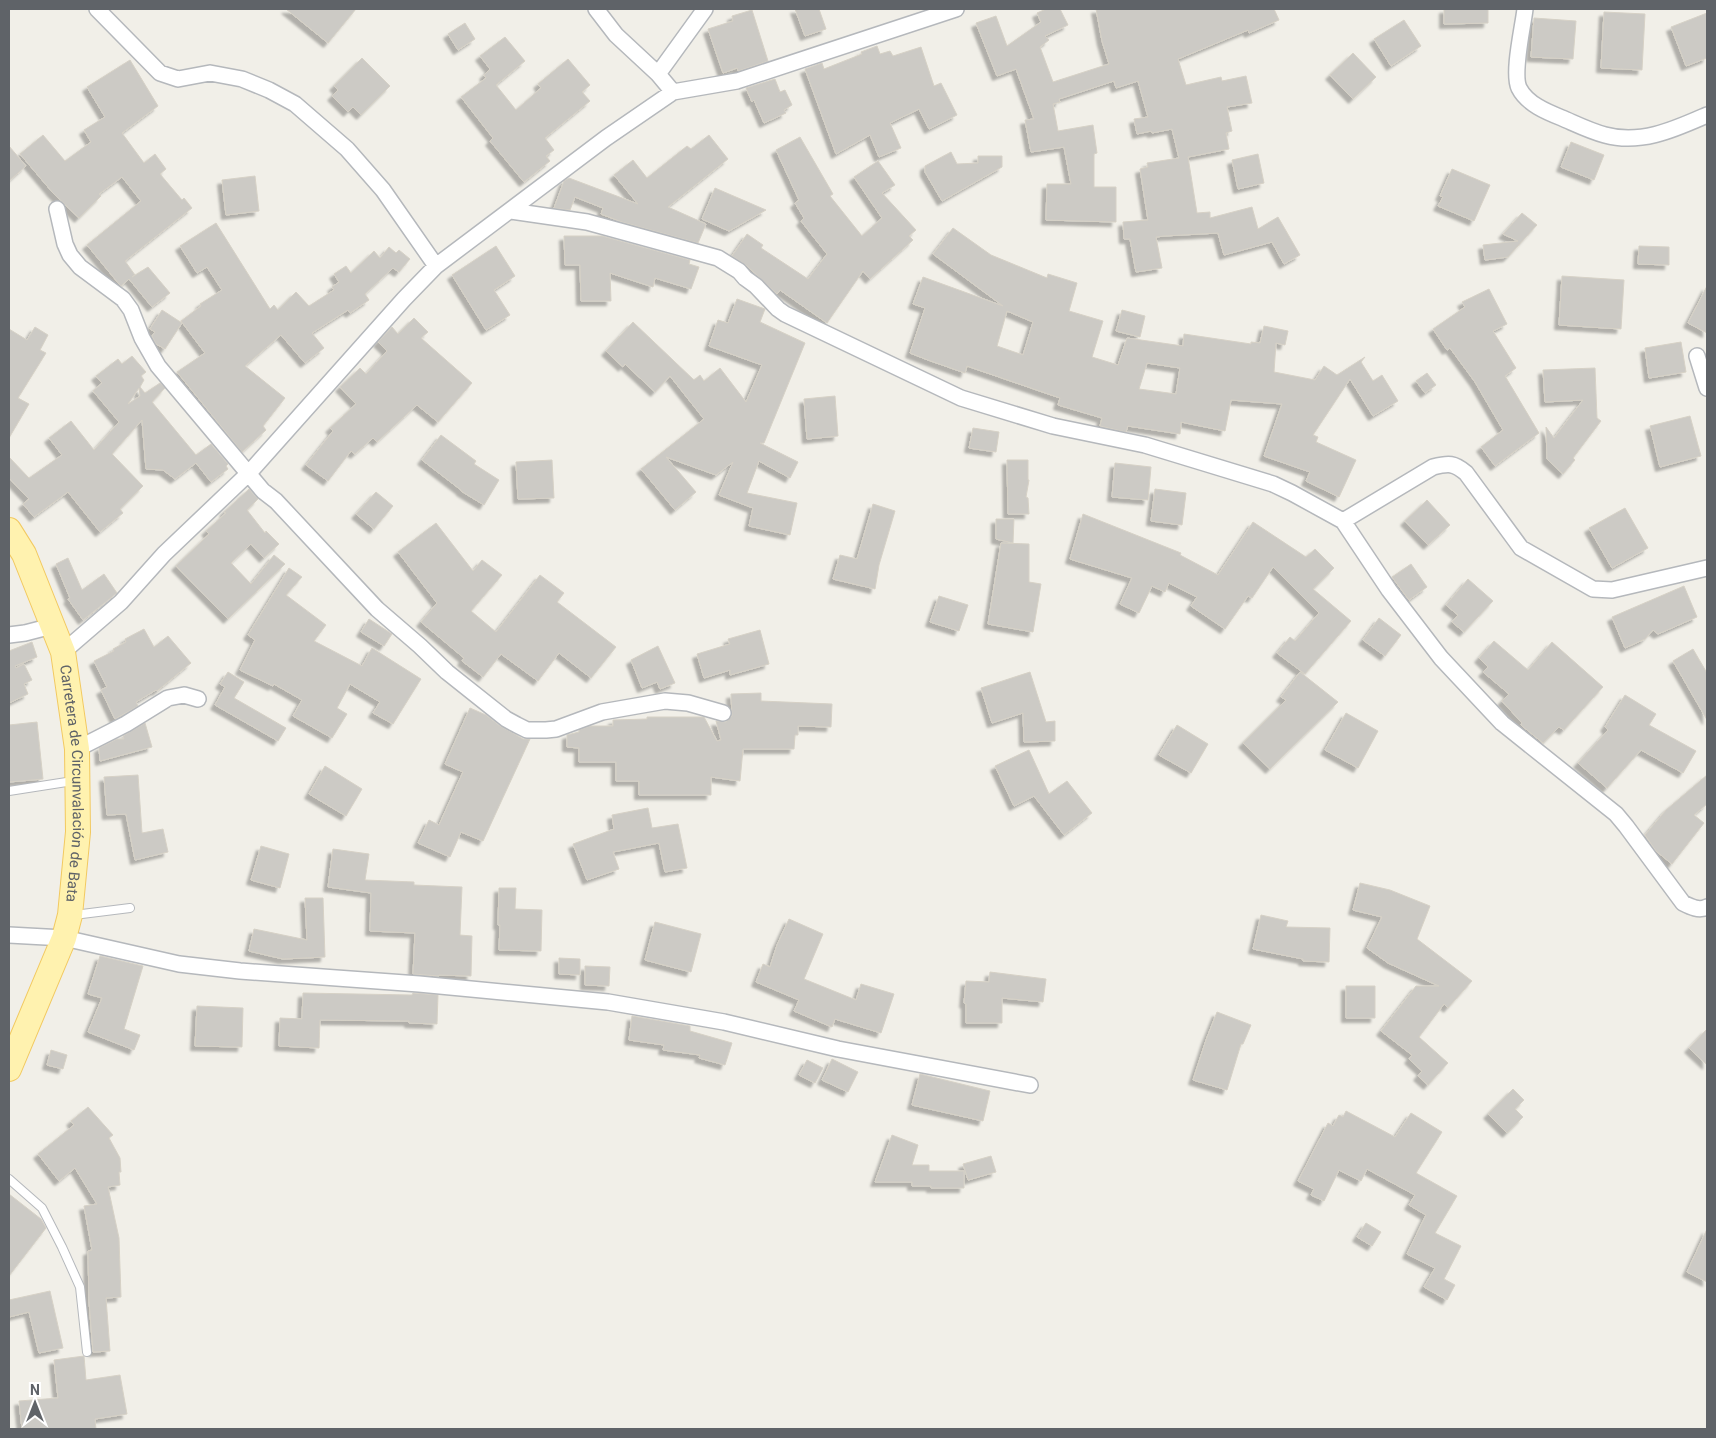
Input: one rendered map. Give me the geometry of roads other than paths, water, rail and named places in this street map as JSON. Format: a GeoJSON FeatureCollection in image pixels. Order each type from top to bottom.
{"type":"FeatureCollection","features":[{"type":"Feature","properties":{"kind":"main road","name":"Carretera de Circunvalación de Bata"},"geometry":{"type":"LineString","coordinates":[[9,530],[24,554],[63,652],[77,749],[78,780],[78,832],[67,926],[9,1069]]}},
{"type":"Feature","properties":{"kind":"street"},"geometry":{"type":"LineString","coordinates":[[97,9],[160,73],[178,79],[210,73],[242,79],[270,90],[295,104],[347,149],[383,190],[436,266]]}},
{"type":"Feature","properties":{"kind":"street"},"geometry":{"type":"LineString","coordinates":[[596,9],[616,35],[658,74],[673,92]]}},
{"type":"Feature","properties":{"kind":"street"},"geometry":{"type":"LineString","coordinates":[[658,74],[705,9]]}},
{"type":"Feature","properties":{"kind":"street"},"geometry":{"type":"LineString","coordinates":[[63,652],[121,602],[164,554],[249,474],[398,306],[436,266],[585,154],[673,92],[737,81],[956,9]]}},
{"type":"Feature","properties":{"kind":"street"},"geometry":{"type":"LineString","coordinates":[[1525,9],[1516,74],[1519,88],[1527,98],[1544,111],[1605,135],[1620,138],[1638,138],[1670,132],[1707,115]]}},
{"type":"Feature","properties":{"kind":"street"},"geometry":{"type":"LineString","coordinates":[[57,209],[65,244],[70,255],[80,267],[123,299],[131,310],[142,338],[158,366],[263,491],[276,501],[377,609],[447,672],[517,726],[527,730],[556,729],[602,712],[665,702],[688,703],[723,713]]}},
{"type":"Feature","properties":{"kind":"street"},"geometry":{"type":"LineString","coordinates":[[511,211],[587,222],[718,258],[739,270],[745,278],[785,314],[961,398],[1053,426],[1145,445],[1274,484],[1344,521],[1388,590],[1429,643],[1502,723],[1616,814],[1683,903],[1694,908],[1707,907]]}},
{"type":"Feature","properties":{"kind":"street"},"geometry":{"type":"LineString","coordinates":[[1697,356],[1707,388]]}},
{"type":"Feature","properties":{"kind":"street"},"geometry":{"type":"LineString","coordinates":[[1344,521],[1433,467],[1443,464],[1456,465],[1466,473],[1521,548],[1593,589],[1612,590],[1707,568]]}},
{"type":"Feature","properties":{"kind":"street"},"geometry":{"type":"LineString","coordinates":[[9,635],[52,626]]}},
{"type":"Feature","properties":{"kind":"street"},"geometry":{"type":"LineString","coordinates":[[77,749],[126,724],[168,698],[184,695],[198,699]]}},
{"type":"Feature","properties":{"kind":"street"},"geometry":{"type":"LineString","coordinates":[[9,935],[67,926],[179,964],[240,971],[419,984],[608,1002],[724,1022],[838,1049],[1030,1085]]}},
{"type":"Feature","properties":{"kind":"lane"},"geometry":{"type":"LineString","coordinates":[[9,791],[78,780]]}},
{"type":"Feature","properties":{"kind":"lane"},"geometry":{"type":"LineString","coordinates":[[67,926],[130,908]]}},
{"type":"Feature","properties":{"kind":"lane"},"geometry":{"type":"LineString","coordinates":[[9,1179],[42,1208],[62,1247],[80,1287],[87,1352]]}}]}
